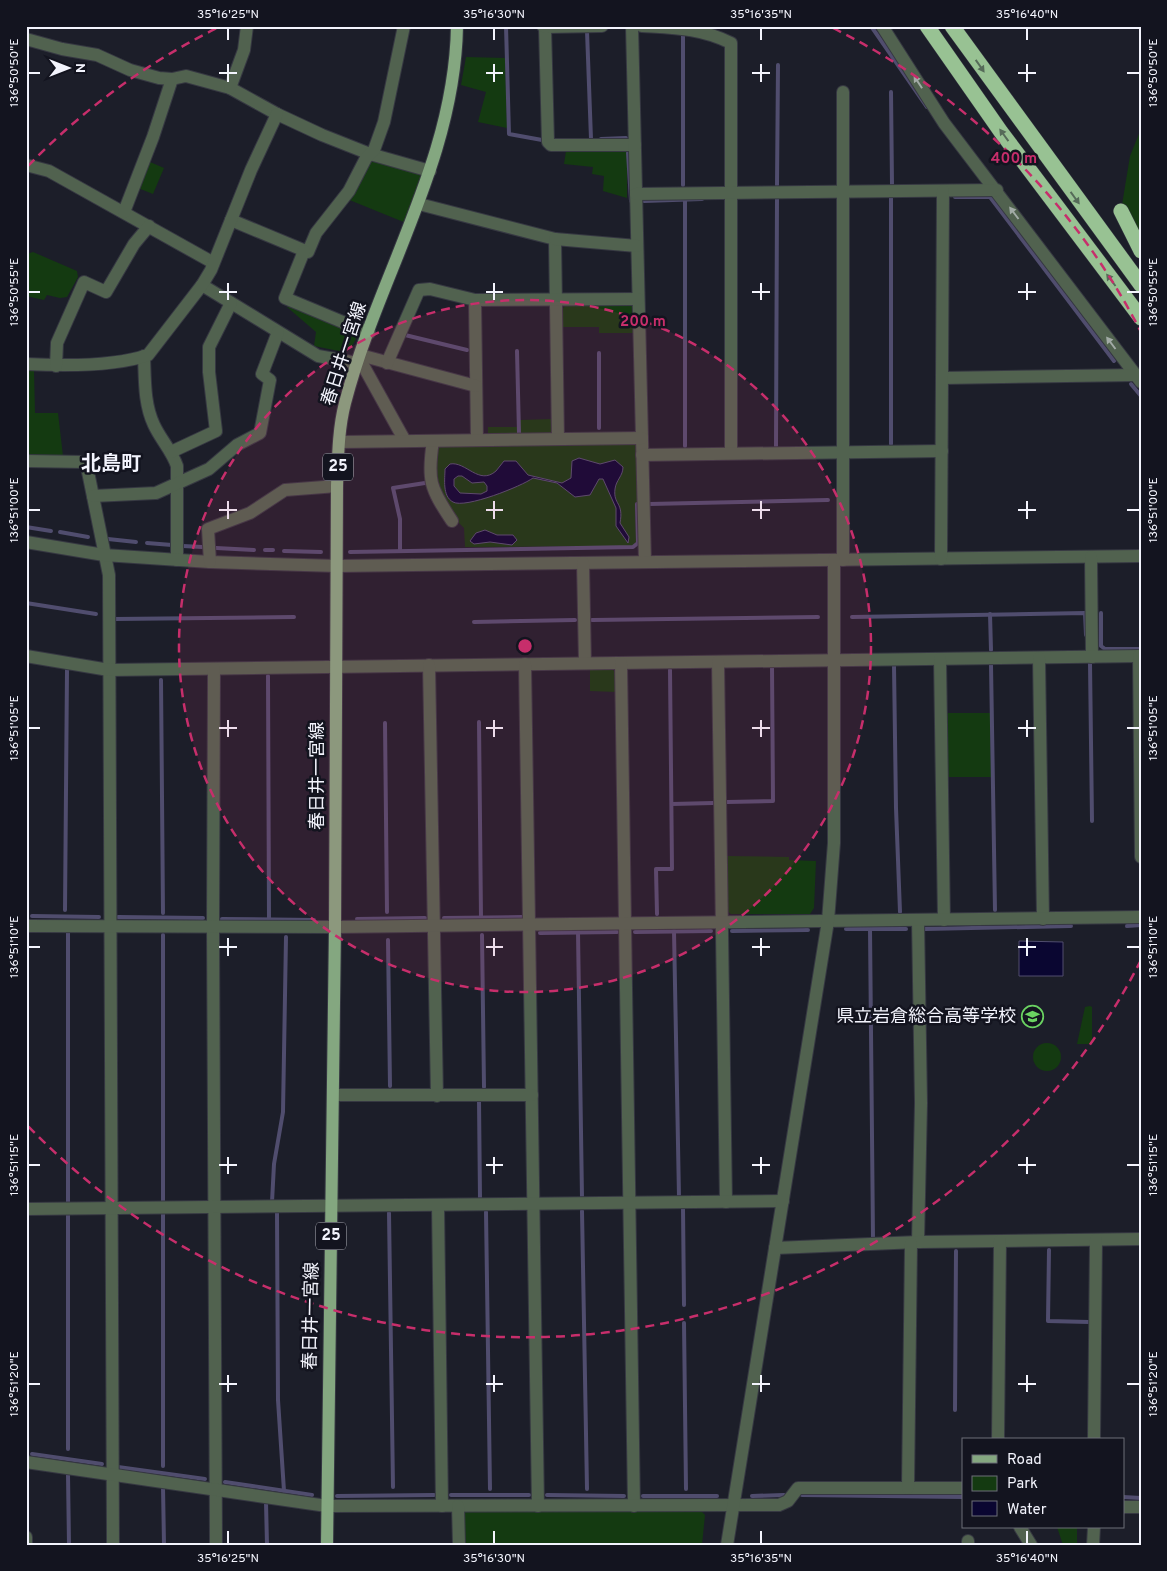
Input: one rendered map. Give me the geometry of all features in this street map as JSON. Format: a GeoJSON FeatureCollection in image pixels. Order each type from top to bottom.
{"type":"FeatureCollection","features":[{"type":"Feature","properties":{"kind":"highway"},"geometry":{"type":"LineString","coordinates":[[927,26],[1001,132],[1141,318]]}},
{"type":"Feature","properties":{"kind":"highway"},"geometry":{"type":"LineString","coordinates":[[952,26],[1141,285]]}},
{"type":"Feature","properties":{"kind":"highway"},"geometry":{"type":"LineString","coordinates":[[1121,211],[1141,251]]}},
{"type":"Feature","properties":{"kind":"main road","name":"春日井一宮線"},"geometry":{"type":"LineString","coordinates":[[327,1545],[333,1095],[337,486],[340,442],[344,405],[359,359],[430,172],[452,88],[457,26]]}},
{"type":"Feature","properties":{"kind":"street"},"geometry":{"type":"LineString","coordinates":[[230,88],[244,50],[246,26]]}},
{"type":"Feature","properties":{"kind":"street"},"geometry":{"type":"LineString","coordinates":[[231,220],[308,252],[316,233],[350,191],[374,150],[384,122],[404,26]]}},
{"type":"Feature","properties":{"kind":"street"},"geometry":{"type":"LineString","coordinates":[[602,26],[544,27],[548,142],[551,145],[635,145]]}},
{"type":"Feature","properties":{"kind":"street"},"geometry":{"type":"LineString","coordinates":[[632,26],[645,562]]}},
{"type":"Feature","properties":{"kind":"street"},"geometry":{"type":"LineString","coordinates":[[642,26],[687,28],[716,36],[730,43],[731,453]]}},
{"type":"Feature","properties":{"kind":"street"},"geometry":{"type":"LineString","coordinates":[[882,26],[944,123],[997,190],[1138,379]]}},
{"type":"Feature","properties":{"kind":"street"},"geometry":{"type":"LineString","coordinates":[[26,39],[62,49],[97,55],[130,70],[159,78],[172,79],[186,76],[230,88],[277,114],[370,154],[430,172]]}},
{"type":"Feature","properties":{"kind":"street"},"geometry":{"type":"LineString","coordinates":[[124,212],[154,137],[172,79]]}},
{"type":"Feature","properties":{"kind":"street"},"geometry":{"type":"LineString","coordinates":[[727,1545],[828,922],[834,842],[834,660],[843,452],[843,92]]}},
{"type":"Feature","properties":{"kind":"street"},"geometry":{"type":"LineString","coordinates":[[26,364],[56,366],[134,360],[144,356],[164,336],[202,285],[277,114]]}},
{"type":"Feature","properties":{"kind":"street"},"geometry":{"type":"LineString","coordinates":[[26,165],[49,171],[212,262]]}},
{"type":"Feature","properties":{"kind":"street"},"geometry":{"type":"LineString","coordinates":[[636,194],[997,190]]}},
{"type":"Feature","properties":{"kind":"street"},"geometry":{"type":"LineString","coordinates":[[941,558],[943,191]]}},
{"type":"Feature","properties":{"kind":"street"},"geometry":{"type":"LineString","coordinates":[[419,204],[556,239],[637,246]]}},
{"type":"Feature","properties":{"kind":"street"},"geometry":{"type":"LineString","coordinates":[[56,366],[57,343],[84,282],[106,292],[134,244],[148,226]]}},
{"type":"Feature","properties":{"kind":"street"},"geometry":{"type":"LineString","coordinates":[[556,239],[558,439]]}},
{"type":"Feature","properties":{"kind":"street"},"geometry":{"type":"LineString","coordinates":[[304,251],[285,298],[369,333]]}},
{"type":"Feature","properties":{"kind":"street"},"geometry":{"type":"LineString","coordinates":[[202,285],[318,356],[387,363],[476,386]]}},
{"type":"Feature","properties":{"kind":"street"},"geometry":{"type":"LineString","coordinates":[[387,363],[420,290],[430,289],[475,300],[638,299]]}},
{"type":"Feature","properties":{"kind":"street"},"geometry":{"type":"LineString","coordinates":[[475,300],[477,440]]}},
{"type":"Feature","properties":{"kind":"street"},"geometry":{"type":"LineString","coordinates":[[171,452],[216,432],[209,372],[209,347],[231,303]]}},
{"type":"Feature","properties":{"kind":"street"},"geometry":{"type":"LineString","coordinates":[[92,496],[156,493],[209,469],[237,446],[260,433],[270,380],[262,374],[278,332]]}},
{"type":"Feature","properties":{"kind":"street"},"geometry":{"type":"LineString","coordinates":[[144,356],[146,400],[154,426],[171,452],[177,466],[176,560]]}},
{"type":"Feature","properties":{"kind":"street"},"geometry":{"type":"LineString","coordinates":[[359,359],[406,441]]}},
{"type":"Feature","properties":{"kind":"street"},"geometry":{"type":"LineString","coordinates":[[942,378],[1138,379]]}},
{"type":"Feature","properties":{"kind":"street"},"geometry":{"type":"LineString","coordinates":[[340,442],[642,438]]}},
{"type":"Feature","properties":{"kind":"street"},"geometry":{"type":"LineString","coordinates":[[434,441],[430,461],[432,489],[452,521]]}},
{"type":"Feature","properties":{"kind":"street"},"geometry":{"type":"LineString","coordinates":[[642,454],[942,451]]}},
{"type":"Feature","properties":{"kind":"street"},"geometry":{"type":"LineString","coordinates":[[26,462],[86,462],[109,576],[113,1545]]}},
{"type":"Feature","properties":{"kind":"street"},"geometry":{"type":"LineString","coordinates":[[210,562],[208,529],[250,513],[285,490],[337,486]]}},
{"type":"Feature","properties":{"kind":"street"},"geometry":{"type":"LineString","coordinates":[[26,542],[104,555],[210,562],[337,566],[1141,556]]}},
{"type":"Feature","properties":{"kind":"street"},"geometry":{"type":"LineString","coordinates":[[1091,557],[1092,657]]}},
{"type":"Feature","properties":{"kind":"street"},"geometry":{"type":"LineString","coordinates":[[583,563],[585,663]]}},
{"type":"Feature","properties":{"kind":"street"},"geometry":{"type":"LineString","coordinates":[[26,656],[109,670],[1140,656],[1141,857]]}},
{"type":"Feature","properties":{"kind":"street"},"geometry":{"type":"LineString","coordinates":[[1040,658],[1044,919]]}},
{"type":"Feature","properties":{"kind":"street"},"geometry":{"type":"LineString","coordinates":[[940,659],[944,920]]}},
{"type":"Feature","properties":{"kind":"street"},"geometry":{"type":"LineString","coordinates":[[718,662],[726,1202]]}},
{"type":"Feature","properties":{"kind":"street"},"geometry":{"type":"LineString","coordinates":[[621,663],[634,1506]]}},
{"type":"Feature","properties":{"kind":"street"},"geometry":{"type":"LineString","coordinates":[[525,664],[538,1506]]}},
{"type":"Feature","properties":{"kind":"street"},"geometry":{"type":"LineString","coordinates":[[429,666],[436,1096]]}},
{"type":"Feature","properties":{"kind":"street"},"geometry":{"type":"LineString","coordinates":[[214,669],[213,926],[216,1545]]}},
{"type":"Feature","properties":{"kind":"street"},"geometry":{"type":"LineString","coordinates":[[26,926],[334,927],[1141,917]]}},
{"type":"Feature","properties":{"kind":"street"},"geometry":{"type":"LineString","coordinates":[[908,1488],[921,1103],[918,920]]}},
{"type":"Feature","properties":{"kind":"street"},"geometry":{"type":"LineString","coordinates":[[333,1095],[532,1095]]}},
{"type":"Feature","properties":{"kind":"street"},"geometry":{"type":"LineString","coordinates":[[26,1209],[783,1201]]}},
{"type":"Feature","properties":{"kind":"street"},"geometry":{"type":"LineString","coordinates":[[438,1206],[442,1506]]}},
{"type":"Feature","properties":{"kind":"street"},"geometry":{"type":"LineString","coordinates":[[775,1248],[915,1243],[1141,1239]]}},
{"type":"Feature","properties":{"kind":"street"},"geometry":{"type":"LineString","coordinates":[[1094,1438],[1096,1240]]}},
{"type":"Feature","properties":{"kind":"street"},"geometry":{"type":"LineString","coordinates":[[998,1438],[1000,1241]]}},
{"type":"Feature","properties":{"kind":"street"},"geometry":{"type":"LineString","coordinates":[[26,1462],[327,1506],[779,1505],[788,1501],[798,1488],[962,1488]]}},
{"type":"Feature","properties":{"kind":"street"},"geometry":{"type":"LineString","coordinates":[[458,1506],[459,1545]]}},
{"type":"Feature","properties":{"kind":"street"},"geometry":{"type":"LineString","coordinates":[[1124,1507],[1141,1507]]}},
{"type":"Feature","properties":{"kind":"street"},"geometry":{"type":"LineString","coordinates":[[1021,1528],[1030,1545]]}},
{"type":"Feature","properties":{"kind":"street"},"geometry":{"type":"LineString","coordinates":[[1093,1545],[1094,1528]]}},
{"type":"Feature","properties":{"kind":"street"},"geometry":{"type":"LineString","coordinates":[[26,1537],[26,1545]]}},
{"type":"Feature","properties":{"kind":"green space"},"geometry":{"type":"Polygon","coordinates":[[[466,57],[505,58],[507,128],[478,122],[486,92],[461,85],[466,57]]]}},
{"type":"Feature","properties":{"kind":"green space"},"geometry":{"type":"Polygon","coordinates":[[[1141,129],[1141,251],[1121,211],[1130,156],[1141,129]]]}},
{"type":"Feature","properties":{"kind":"green space"},"geometry":{"type":"Polygon","coordinates":[[[566,151],[627,151],[627,198],[603,191],[604,176],[592,174],[593,167],[564,164],[566,151]]]}},
{"type":"Feature","properties":{"kind":"green space"},"geometry":{"type":"Polygon","coordinates":[[[372,157],[423,173],[406,223],[347,199],[372,157]]]}},
{"type":"Feature","properties":{"kind":"green space"},"geometry":{"type":"Polygon","coordinates":[[[150,162],[164,168],[153,194],[138,188],[150,162]]]}},
{"type":"Feature","properties":{"kind":"green space"},"geometry":{"type":"Polygon","coordinates":[[[26,245],[27,254],[33,252],[77,271],[78,277],[67,297],[60,298],[47,295],[44,300],[26,296],[26,245]]]}},
{"type":"Feature","properties":{"kind":"green space"},"geometry":{"type":"Polygon","coordinates":[[[290,305],[354,332],[356,339],[352,346],[344,352],[314,346],[316,332],[287,307],[290,305]]]}},
{"type":"Feature","properties":{"kind":"green space"},"geometry":{"type":"Polygon","coordinates":[[[632,305],[635,308],[635,333],[599,333],[599,327],[561,327],[561,311],[565,306],[632,305]]]}},
{"type":"Feature","properties":{"kind":"green space"},"geometry":{"type":"Polygon","coordinates":[[[26,371],[34,371],[35,413],[58,413],[63,456],[26,456],[26,371]]]}},
{"type":"Feature","properties":{"kind":"green space"},"geometry":{"type":"Polygon","coordinates":[[[553,419],[553,430],[549,434],[520,434],[520,420],[553,419]]]}},
{"type":"Feature","properties":{"kind":"green space"},"geometry":{"type":"Polygon","coordinates":[[[488,427],[517,427],[517,434],[488,434],[488,427]]]}},
{"type":"Feature","properties":{"kind":"green space"},"geometry":{"type":"Polygon","coordinates":[[[634,443],[638,446],[638,502],[635,503],[636,542],[633,546],[465,547],[464,528],[457,521],[436,485],[437,444],[634,443]]]}},
{"type":"Feature","properties":{"kind":"green space"},"geometry":{"type":"Polygon","coordinates":[[[612,669],[617,674],[617,692],[590,691],[590,670],[612,669]]]}},
{"type":"Feature","properties":{"kind":"green space"},"geometry":{"type":"Polygon","coordinates":[[[946,713],[990,713],[991,777],[947,777],[946,713]]]}},
{"type":"Feature","properties":{"kind":"green space"},"geometry":{"type":"Polygon","coordinates":[[[725,856],[789,857],[789,860],[816,861],[814,908],[810,914],[731,914],[726,910],[725,856]]]}},
{"type":"Feature","properties":{"kind":"green space"},"geometry":{"type":"Polygon","coordinates":[[[1085,1007],[1092,1007],[1092,1044],[1077,1044],[1085,1007]]]}},
{"type":"Feature","properties":{"kind":"green space"},"geometry":{"type":"Polygon","coordinates":[[[1047,1043],[1057,1047],[1061,1057],[1057,1067],[1047,1071],[1037,1067],[1033,1057],[1037,1047],[1047,1043]]]}},
{"type":"Feature","properties":{"kind":"green space"},"geometry":{"type":"Polygon","coordinates":[[[464,1512],[702,1512],[705,1515],[702,1545],[462,1545],[464,1512]]]}},
{"type":"Feature","properties":{"kind":"green space"},"geometry":{"type":"Polygon","coordinates":[[[1057,1528],[1077,1528],[1077,1545],[1063,1545],[1057,1528]]]}},
{"type":"Feature","properties":{"kind":"water"},"geometry":{"type":"Polygon","coordinates":[[[579,458],[600,464],[615,460],[623,467],[615,494],[621,511],[620,523],[629,537],[628,543],[616,526],[616,508],[603,479],[599,479],[590,495],[575,497],[557,483],[533,478],[518,486],[481,500],[459,503],[453,502],[447,496],[445,469],[450,464],[462,466],[478,475],[484,476],[496,471],[504,461],[516,461],[528,475],[562,483],[571,478],[572,461],[579,458]],[[462,476],[454,479],[454,486],[460,493],[481,494],[487,491],[487,486],[484,482],[472,483],[462,476]]]}},
{"type":"Feature","properties":{"kind":"water"},"geometry":{"type":"Polygon","coordinates":[[[485,530],[497,535],[513,535],[517,540],[512,545],[490,542],[474,544],[470,541],[476,533],[485,530]]]}},
{"type":"Feature","properties":{"kind":"water"},"geometry":{"type":"Polygon","coordinates":[[[1019,941],[1063,942],[1063,976],[1019,976],[1019,941]]]}},
{"type":"Feature","properties":{"kind":"waterway"},"geometry":{"type":"LineString","coordinates":[[506,26],[509,134],[542,140]]}},
{"type":"Feature","properties":{"kind":"waterway"},"geometry":{"type":"LineString","coordinates":[[871,26],[927,107]]}},
{"type":"Feature","properties":{"kind":"waterway"},"geometry":{"type":"LineString","coordinates":[[587,31],[591,139]]}},
{"type":"Feature","properties":{"kind":"waterway"},"geometry":{"type":"LineString","coordinates":[[683,32],[683,185]]}},
{"type":"Feature","properties":{"kind":"waterway"},"geometry":{"type":"LineString","coordinates":[[777,185],[778,65]]}},
{"type":"Feature","properties":{"kind":"waterway"},"geometry":{"type":"LineString","coordinates":[[891,92],[892,185]]}},
{"type":"Feature","properties":{"kind":"waterway"},"geometry":{"type":"LineString","coordinates":[[601,139],[626,138]]}},
{"type":"Feature","properties":{"kind":"waterway"},"geometry":{"type":"LineString","coordinates":[[628,153],[631,201]]}},
{"type":"Feature","properties":{"kind":"waterway"},"geometry":{"type":"LineString","coordinates":[[891,197],[891,444]]}},
{"type":"Feature","properties":{"kind":"waterway"},"geometry":{"type":"LineString","coordinates":[[955,197],[990,197],[1114,361]]}},
{"type":"Feature","properties":{"kind":"waterway"},"geometry":{"type":"LineString","coordinates":[[776,446],[777,198]]}},
{"type":"Feature","properties":{"kind":"waterway"},"geometry":{"type":"LineString","coordinates":[[644,201],[702,199]]}},
{"type":"Feature","properties":{"kind":"waterway"},"geometry":{"type":"LineString","coordinates":[[685,200],[685,446]]}},
{"type":"Feature","properties":{"kind":"waterway"},"geometry":{"type":"LineString","coordinates":[[405,335],[467,350]]}},
{"type":"Feature","properties":{"kind":"waterway"},"geometry":{"type":"LineString","coordinates":[[517,351],[519,433]]}},
{"type":"Feature","properties":{"kind":"waterway"},"geometry":{"type":"LineString","coordinates":[[599,353],[599,428]]}},
{"type":"Feature","properties":{"kind":"waterway"},"geometry":{"type":"LineString","coordinates":[[1131,384],[1141,396]]}},
{"type":"Feature","properties":{"kind":"waterway"},"geometry":{"type":"LineString","coordinates":[[400,551],[400,519],[393,488],[425,483]]}},
{"type":"Feature","properties":{"kind":"waterway"},"geometry":{"type":"LineString","coordinates":[[649,504],[828,500]]}},
{"type":"Feature","properties":{"kind":"waterway"},"geometry":{"type":"LineString","coordinates":[[350,552],[633,547],[638,543],[637,504]]}},
{"type":"Feature","properties":{"kind":"waterway"},"geometry":{"type":"LineString","coordinates":[[26,527],[51,531]]}},
{"type":"Feature","properties":{"kind":"waterway"},"geometry":{"type":"LineString","coordinates":[[60,532],[88,537]]}},
{"type":"Feature","properties":{"kind":"waterway"},"geometry":{"type":"LineString","coordinates":[[108,539],[136,542]]}},
{"type":"Feature","properties":{"kind":"waterway"},"geometry":{"type":"LineString","coordinates":[[147,543],[172,545]]}},
{"type":"Feature","properties":{"kind":"waterway"},"geometry":{"type":"LineString","coordinates":[[183,546],[202,547]]}},
{"type":"Feature","properties":{"kind":"waterway"},"geometry":{"type":"LineString","coordinates":[[216,548],[254,550]]}},
{"type":"Feature","properties":{"kind":"waterway"},"geometry":{"type":"LineString","coordinates":[[265,550],[273,550]]}},
{"type":"Feature","properties":{"kind":"waterway"},"geometry":{"type":"LineString","coordinates":[[284,551],[321,552]]}},
{"type":"Feature","properties":{"kind":"waterway"},"geometry":{"type":"LineString","coordinates":[[26,603],[96,614]]}},
{"type":"Feature","properties":{"kind":"waterway"},"geometry":{"type":"LineString","coordinates":[[852,617],[1085,613],[1086,635]]}},
{"type":"Feature","properties":{"kind":"waterway"},"geometry":{"type":"LineString","coordinates":[[1101,613],[1101,646],[1105,649],[1141,649]]}},
{"type":"Feature","properties":{"kind":"waterway"},"geometry":{"type":"LineString","coordinates":[[990,614],[991,650]]}},
{"type":"Feature","properties":{"kind":"waterway"},"geometry":{"type":"LineString","coordinates":[[115,619],[294,617]]}},
{"type":"Feature","properties":{"kind":"waterway"},"geometry":{"type":"LineString","coordinates":[[592,620],[818,617]]}},
{"type":"Feature","properties":{"kind":"waterway"},"geometry":{"type":"LineString","coordinates":[[474,622],[575,620]]}},
{"type":"Feature","properties":{"kind":"waterway"},"geometry":{"type":"LineString","coordinates":[[1090,663],[1092,821]]}},
{"type":"Feature","properties":{"kind":"waterway"},"geometry":{"type":"LineString","coordinates":[[991,665],[995,910]]}},
{"type":"Feature","properties":{"kind":"waterway"},"geometry":{"type":"LineString","coordinates":[[727,802],[773,801],[772,666]]}},
{"type":"Feature","properties":{"kind":"waterway"},"geometry":{"type":"LineString","coordinates":[[894,666],[900,912]]}},
{"type":"Feature","properties":{"kind":"waterway"},"geometry":{"type":"LineString","coordinates":[[65,910],[67,670]]}},
{"type":"Feature","properties":{"kind":"waterway"},"geometry":{"type":"LineString","coordinates":[[657,914],[656,869],[672,869],[670,670]]}},
{"type":"Feature","properties":{"kind":"waterway"},"geometry":{"type":"LineString","coordinates":[[268,676],[269,919]]}},
{"type":"Feature","properties":{"kind":"waterway"},"geometry":{"type":"LineString","coordinates":[[161,680],[163,913]]}},
{"type":"Feature","properties":{"kind":"waterway"},"geometry":{"type":"LineString","coordinates":[[479,722],[481,918]]}},
{"type":"Feature","properties":{"kind":"waterway"},"geometry":{"type":"LineString","coordinates":[[385,723],[387,912]]}},
{"type":"Feature","properties":{"kind":"waterway"},"geometry":{"type":"LineString","coordinates":[[672,804],[713,803]]}},
{"type":"Feature","properties":{"kind":"waterway"},"geometry":{"type":"LineString","coordinates":[[32,916],[99,917]]}},
{"type":"Feature","properties":{"kind":"waterway"},"geometry":{"type":"LineString","coordinates":[[118,917],[203,918]]}},
{"type":"Feature","properties":{"kind":"waterway"},"geometry":{"type":"LineString","coordinates":[[444,918],[522,917]]}},
{"type":"Feature","properties":{"kind":"waterway"},"geometry":{"type":"LineString","coordinates":[[357,919],[425,918]]}},
{"type":"Feature","properties":{"kind":"waterway"},"geometry":{"type":"LineString","coordinates":[[222,919],[314,920]]}},
{"type":"Feature","properties":{"kind":"waterway"},"geometry":{"type":"LineString","coordinates":[[1127,926],[1141,925]]}},
{"type":"Feature","properties":{"kind":"waterway"},"geometry":{"type":"LineString","coordinates":[[925,929],[1071,926]]}},
{"type":"Feature","properties":{"kind":"waterway"},"geometry":{"type":"LineString","coordinates":[[846,929],[906,929]]}},
{"type":"Feature","properties":{"kind":"waterway"},"geometry":{"type":"LineString","coordinates":[[870,929],[873,1238]]}},
{"type":"Feature","properties":{"kind":"waterway"},"geometry":{"type":"LineString","coordinates":[[732,931],[808,930]]}},
{"type":"Feature","properties":{"kind":"waterway"},"geometry":{"type":"LineString","coordinates":[[674,931],[679,1197]]}},
{"type":"Feature","properties":{"kind":"waterway"},"geometry":{"type":"LineString","coordinates":[[635,932],[711,931]]}},
{"type":"Feature","properties":{"kind":"waterway"},"geometry":{"type":"LineString","coordinates":[[578,932],[582,1198]]}},
{"type":"Feature","properties":{"kind":"waterway"},"geometry":{"type":"LineString","coordinates":[[540,933],[617,932]]}},
{"type":"Feature","properties":{"kind":"waterway"},"geometry":{"type":"LineString","coordinates":[[68,933],[68,1202]]}},
{"type":"Feature","properties":{"kind":"waterway"},"geometry":{"type":"LineString","coordinates":[[163,935],[163,1202]]}},
{"type":"Feature","properties":{"kind":"waterway"},"geometry":{"type":"LineString","coordinates":[[482,935],[484,1087]]}},
{"type":"Feature","properties":{"kind":"waterway"},"geometry":{"type":"LineString","coordinates":[[272,1202],[274,1164],[283,1112],[286,937]]}},
{"type":"Feature","properties":{"kind":"waterway"},"geometry":{"type":"LineString","coordinates":[[388,940],[390,1086]]}},
{"type":"Feature","properties":{"kind":"waterway"},"geometry":{"type":"LineString","coordinates":[[479,1100],[480,1199]]}},
{"type":"Feature","properties":{"kind":"waterway"},"geometry":{"type":"LineString","coordinates":[[683,1208],[684,1305]]}},
{"type":"Feature","properties":{"kind":"waterway"},"geometry":{"type":"LineString","coordinates":[[582,1211],[587,1489]]}},
{"type":"Feature","properties":{"kind":"waterway"},"geometry":{"type":"LineString","coordinates":[[277,1212],[278,1400],[284,1491]]}},
{"type":"Feature","properties":{"kind":"waterway"},"geometry":{"type":"LineString","coordinates":[[486,1212],[490,1489]]}},
{"type":"Feature","properties":{"kind":"waterway"},"geometry":{"type":"LineString","coordinates":[[389,1213],[393,1487]]}},
{"type":"Feature","properties":{"kind":"waterway"},"geometry":{"type":"LineString","coordinates":[[163,1214],[163,1466]]}},
{"type":"Feature","properties":{"kind":"waterway"},"geometry":{"type":"LineString","coordinates":[[68,1215],[68,1449]]}},
{"type":"Feature","properties":{"kind":"waterway"},"geometry":{"type":"LineString","coordinates":[[1049,1250],[1048,1321],[1089,1322]]}},
{"type":"Feature","properties":{"kind":"waterway"},"geometry":{"type":"LineString","coordinates":[[955,1410],[956,1251]]}},
{"type":"Feature","properties":{"kind":"waterway"},"geometry":{"type":"LineString","coordinates":[[684,1323],[686,1489]]}},
{"type":"Feature","properties":{"kind":"waterway"},"geometry":{"type":"LineString","coordinates":[[32,1454],[102,1464]]}},
{"type":"Feature","properties":{"kind":"waterway"},"geometry":{"type":"LineString","coordinates":[[118,1467],[205,1479]]}},
{"type":"Feature","properties":{"kind":"waterway"},"geometry":{"type":"LineString","coordinates":[[68,1474],[69,1545]]}},
{"type":"Feature","properties":{"kind":"waterway"},"geometry":{"type":"LineString","coordinates":[[225,1482],[312,1495]]}},
{"type":"Feature","properties":{"kind":"waterway"},"geometry":{"type":"LineString","coordinates":[[163,1487],[164,1545]]}},
{"type":"Feature","properties":{"kind":"waterway"},"geometry":{"type":"LineString","coordinates":[[337,1496],[434,1495]]}},
{"type":"Feature","properties":{"kind":"waterway"},"geometry":{"type":"LineString","coordinates":[[451,1495],[529,1495]]}},
{"type":"Feature","properties":{"kind":"waterway"},"geometry":{"type":"LineString","coordinates":[[547,1495],[624,1496]]}},
{"type":"Feature","properties":{"kind":"waterway"},"geometry":{"type":"LineString","coordinates":[[752,1496],[784,1495]]}},
{"type":"Feature","properties":{"kind":"waterway"},"geometry":{"type":"LineString","coordinates":[[802,1495],[962,1497]]}},
{"type":"Feature","properties":{"kind":"waterway"},"geometry":{"type":"LineString","coordinates":[[643,1496],[717,1496]]}},
{"type":"Feature","properties":{"kind":"waterway"},"geometry":{"type":"LineString","coordinates":[[1124,1497],[1141,1498]]}},
{"type":"Feature","properties":{"kind":"waterway"},"geometry":{"type":"LineString","coordinates":[[266,1502],[267,1545]]}},
{"type":"Feature","properties":{"kind":"place","name":"県立岩倉総合高等学校"},"geometry":{"type":"Point","coordinates":[1032,1017]}},
{"type":"Feature","properties":{"kind":"district","name":"北島町"},"geometry":{"type":"Point","coordinates":[111,465]}}]}
